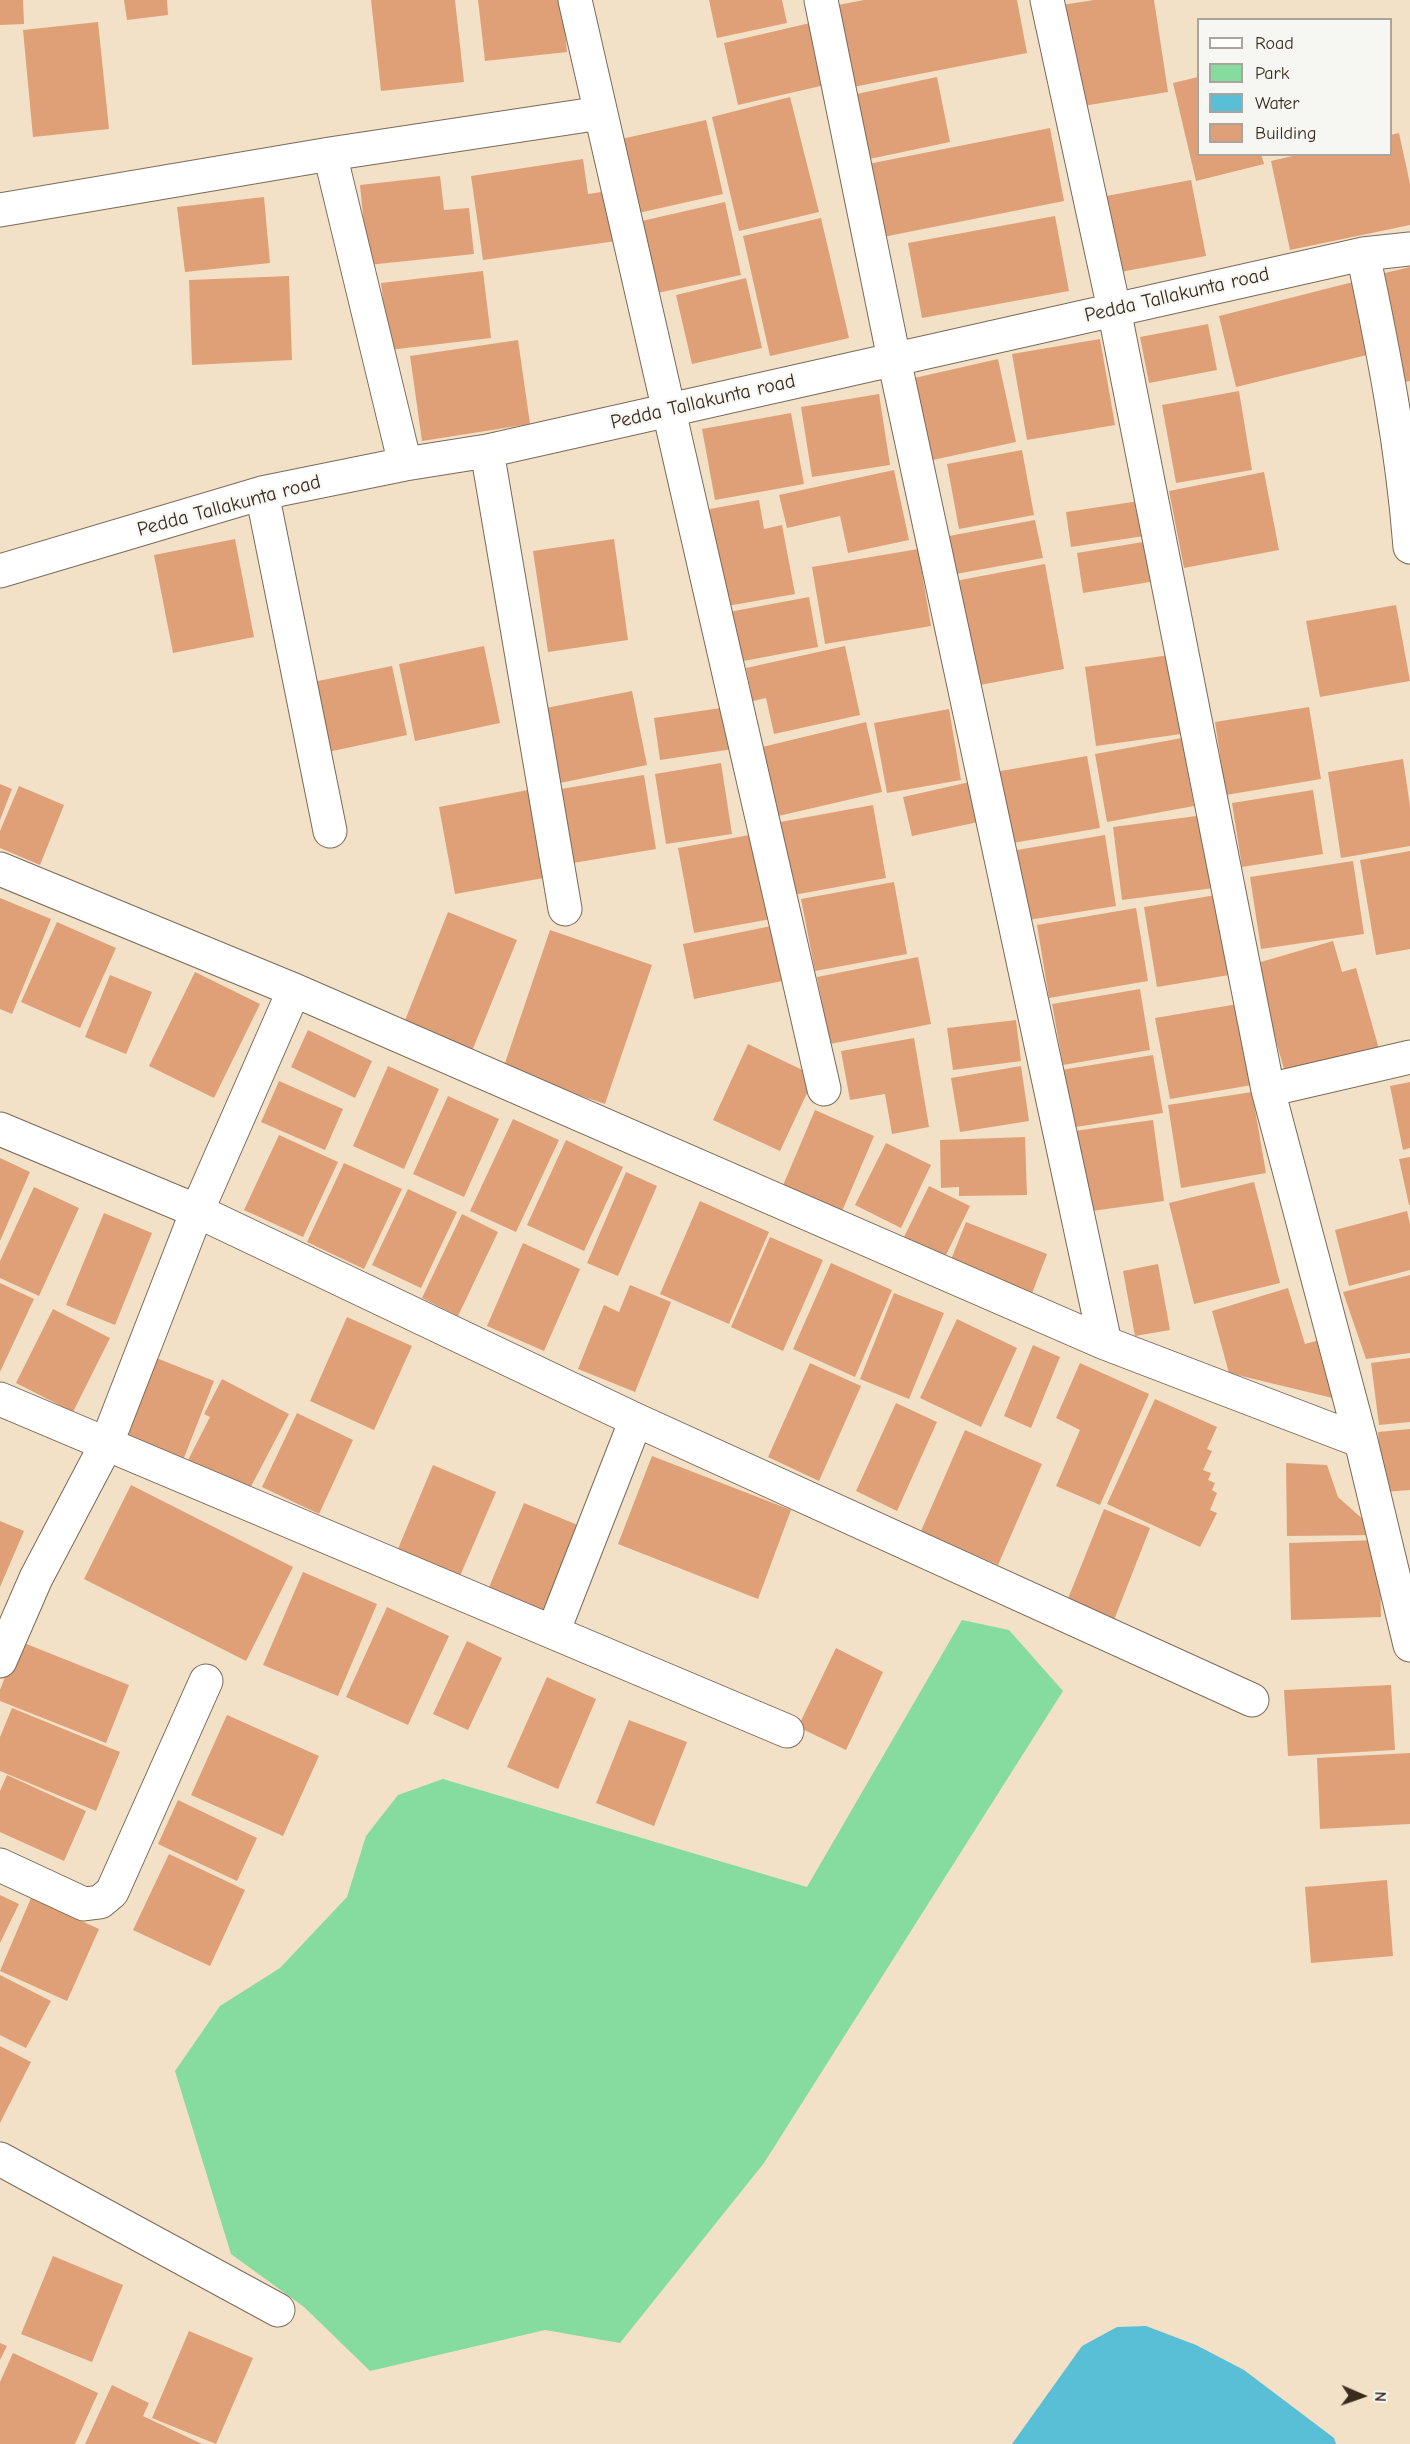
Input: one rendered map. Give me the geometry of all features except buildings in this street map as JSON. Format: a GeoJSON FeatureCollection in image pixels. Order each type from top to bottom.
{"type":"FeatureCollection","features":[{"type":"Feature","properties":{"kind":"street"},"geometry":{"type":"LineString","coordinates":[[575,0],[824,1089]]}},
{"type":"Feature","properties":{"kind":"street"},"geometry":{"type":"LineString","coordinates":[[821,0],[894,359],[1105,1343]]}},
{"type":"Feature","properties":{"kind":"street"},"geometry":{"type":"LineString","coordinates":[[1047,0],[1114,309],[1268,1090],[1361,1442],[1410,1645]]}},
{"type":"Feature","properties":{"kind":"street"},"geometry":{"type":"LineString","coordinates":[[0,210],[330,154],[601,113]]}},
{"type":"Feature","properties":{"kind":"street"},"geometry":{"type":"LineString","coordinates":[[330,154],[405,464]]}},
{"type":"Feature","properties":{"kind":"street","name":"Pedda Tallakunta road"},"geometry":{"type":"LineString","coordinates":[[0,571],[262,493],[405,464],[487,451],[1363,254],[1410,249]]}},
{"type":"Feature","properties":{"kind":"street"},"geometry":{"type":"LineString","coordinates":[[1363,254],[1399,435],[1410,547]]}},
{"type":"Feature","properties":{"kind":"street"},"geometry":{"type":"LineString","coordinates":[[487,451],[566,909]]}},
{"type":"Feature","properties":{"kind":"street"},"geometry":{"type":"LineString","coordinates":[[262,493],[330,831]]}},
{"type":"Feature","properties":{"kind":"street"},"geometry":{"type":"LineString","coordinates":[[0,869],[294,990],[1105,1343],[1361,1442]]}},
{"type":"Feature","properties":{"kind":"street"},"geometry":{"type":"LineString","coordinates":[[0,1660],[36,1578],[106,1445],[197,1211],[294,990]]}},
{"type":"Feature","properties":{"kind":"street"},"geometry":{"type":"LineString","coordinates":[[1268,1090],[1410,1057]]}},
{"type":"Feature","properties":{"kind":"street"},"geometry":{"type":"LineString","coordinates":[[0,1130],[197,1211],[636,1420],[1252,1700]]}},
{"type":"Feature","properties":{"kind":"street"},"geometry":{"type":"LineString","coordinates":[[0,1399],[787,1731]]}},
{"type":"Feature","properties":{"kind":"street"},"geometry":{"type":"LineString","coordinates":[[553,1632],[636,1420]]}},
{"type":"Feature","properties":{"kind":"street"},"geometry":{"type":"LineString","coordinates":[[0,1865],[84,1904],[100,1902],[112,1892],[206,1681]]}},
{"type":"Feature","properties":{"kind":"street"},"geometry":{"type":"LineString","coordinates":[[0,2159],[278,2310]]}},
{"type":"Feature","properties":{"kind":"green space"},"geometry":{"type":"Polygon","coordinates":[[[962,1620],[1009,1630],[1063,1691],[764,2163],[620,2343],[545,2330],[370,2371],[304,2307],[231,2254],[175,2071],[220,2006],[280,1968],[347,1897],[366,1836],[398,1795],[443,1779],[807,1887],[962,1620]]]}},
{"type":"Feature","properties":{"kind":"water"},"geometry":{"type":"Polygon","coordinates":[[[1146,2326],[1196,2345],[1244,2370],[1334,2438],[1336,2444],[1012,2444],[1082,2346],[1117,2327],[1146,2326]]]}}]}
